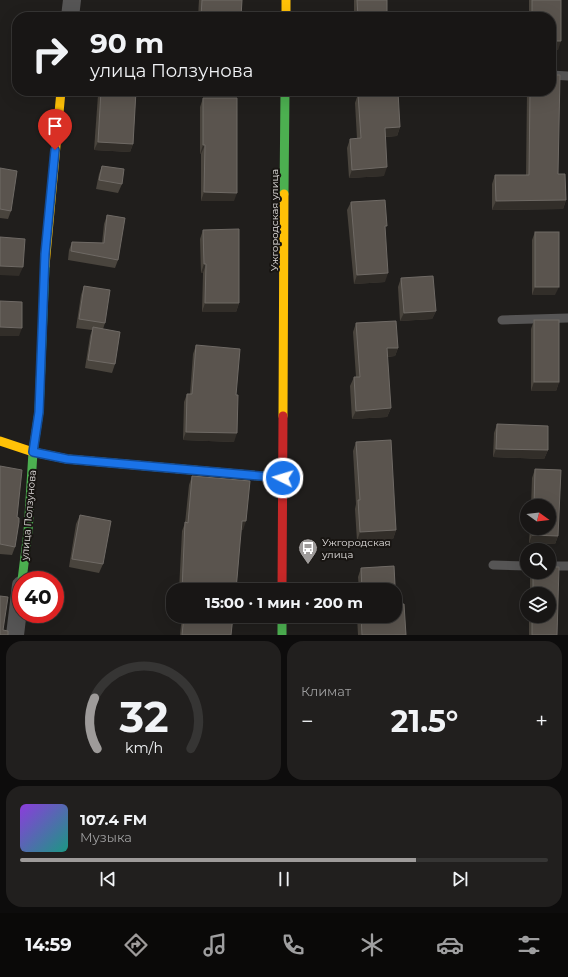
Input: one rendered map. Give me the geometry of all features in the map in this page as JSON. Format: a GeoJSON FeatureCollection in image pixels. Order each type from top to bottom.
{"type":"FeatureCollection","features":[{"type":"Feature","properties":{"kind":"street"},"geometry":{"type":"LineString","coordinates":[[71,12],[72,0]]}},
{"type":"Feature","properties":{"kind":"street"},"geometry":{"type":"LineString","coordinates":[[286,0],[286,12]]}},
{"type":"Feature","properties":{"kind":"street","name":"улица Ползунова"},"geometry":{"type":"LineString","coordinates":[[23,571],[28,532],[33,452],[39,412],[45,254],[61,96]]}},
{"type":"Feature","properties":{"kind":"street","name":"Ужгородская улица"},"geometry":{"type":"LineString","coordinates":[[282,583],[285,96]]}},
{"type":"Feature","properties":{"kind":"street"},"geometry":{"type":"LineString","coordinates":[[0,441],[33,452],[67,459],[283,478]]}},
{"type":"Feature","properties":{"kind":"street"},"geometry":{"type":"LineString","coordinates":[[15,635],[16,623]]}},
{"type":"Feature","properties":{"kind":"street"},"geometry":{"type":"LineString","coordinates":[[282,623],[282,635]]}},
{"type":"Feature","properties":{"kind":"lane"},"geometry":{"type":"LineString","coordinates":[[556,75],[568,76]]}},
{"type":"Feature","properties":{"kind":"lane"},"geometry":{"type":"LineString","coordinates":[[502,320],[568,318]]}},
{"type":"Feature","properties":{"kind":"lane"},"geometry":{"type":"LineString","coordinates":[[493,565],[520,566]]}},
{"type":"Feature","properties":{"kind":"lane"},"geometry":{"type":"LineString","coordinates":[[556,566],[568,566]]}},
{"type":"Feature","properties":{"kind":"building"},"geometry":{"type":"Polygon","coordinates":[[[202,0],[242,0],[241,12],[201,12],[202,0]]]}},
{"type":"Feature","properties":{"kind":"building"},"geometry":{"type":"Polygon","coordinates":[[[357,0],[387,0],[387,12],[358,12],[357,0]]]}},
{"type":"Feature","properties":{"kind":"building"},"geometry":{"type":"Polygon","coordinates":[[[532,0],[561,0],[561,41],[556,41],[556,12],[532,12],[532,0]]]}},
{"type":"Feature","properties":{"kind":"building"},"geometry":{"type":"Polygon","coordinates":[[[556,75],[560,75],[558,174],[565,174],[566,200],[496,201],[495,175],[529,175],[530,96],[556,96],[556,75]]]}},
{"type":"Feature","properties":{"kind":"building"},"geometry":{"type":"Polygon","coordinates":[[[101,96],[136,96],[133,144],[98,142],[101,96]]]}},
{"type":"Feature","properties":{"kind":"building"},"geometry":{"type":"Polygon","coordinates":[[[358,96],[398,96],[400,127],[385,128],[387,167],[352,170],[350,139],[361,138],[358,96]]]}},
{"type":"Feature","properties":{"kind":"building"},"geometry":{"type":"Polygon","coordinates":[[[203,98],[237,98],[237,193],[204,192],[205,145],[203,145],[203,98]]]}},
{"type":"Feature","properties":{"kind":"building"},"geometry":{"type":"Polygon","coordinates":[[[102,166],[124,169],[122,184],[99,180],[102,166]]]}},
{"type":"Feature","properties":{"kind":"building"},"geometry":{"type":"Polygon","coordinates":[[[0,168],[17,171],[11,211],[0,209],[0,168]]]}},
{"type":"Feature","properties":{"kind":"building"},"geometry":{"type":"Polygon","coordinates":[[[385,200],[388,273],[357,275],[351,202],[385,200]]]}},
{"type":"Feature","properties":{"kind":"building"},"geometry":{"type":"Polygon","coordinates":[[[107,215],[125,218],[118,260],[71,251],[72,242],[104,243],[107,215]]]}},
{"type":"Feature","properties":{"kind":"building"},"geometry":{"type":"Polygon","coordinates":[[[239,229],[239,303],[205,303],[206,264],[204,264],[203,230],[239,229]]]}},
{"type":"Feature","properties":{"kind":"building"},"geometry":{"type":"Polygon","coordinates":[[[535,232],[559,232],[559,287],[535,287],[535,232]]]}},
{"type":"Feature","properties":{"kind":"building"},"geometry":{"type":"Polygon","coordinates":[[[0,237],[25,239],[23,267],[0,266],[0,237]]]}},
{"type":"Feature","properties":{"kind":"building"},"geometry":{"type":"Polygon","coordinates":[[[433,276],[436,311],[404,313],[401,278],[433,276]]]}},
{"type":"Feature","properties":{"kind":"building"},"geometry":{"type":"Polygon","coordinates":[[[84,286],[110,290],[105,323],[79,319],[84,286]]]}},
{"type":"Feature","properties":{"kind":"building"},"geometry":{"type":"Polygon","coordinates":[[[0,301],[22,302],[22,328],[0,327],[0,301]]]}},
{"type":"Feature","properties":{"kind":"building"},"geometry":{"type":"Polygon","coordinates":[[[534,320],[559,320],[559,382],[534,382],[534,320]]]}},
{"type":"Feature","properties":{"kind":"building"},"geometry":{"type":"Polygon","coordinates":[[[396,321],[398,348],[387,348],[391,408],[356,411],[354,377],[360,377],[356,323],[396,321]]]}},
{"type":"Feature","properties":{"kind":"building"},"geometry":{"type":"Polygon","coordinates":[[[93,327],[120,332],[115,364],[88,360],[93,327]]]}},
{"type":"Feature","properties":{"kind":"building"},"geometry":{"type":"Polygon","coordinates":[[[196,345],[240,349],[236,395],[238,395],[237,433],[186,432],[187,394],[192,394],[196,345]]]}},
{"type":"Feature","properties":{"kind":"building"},"geometry":{"type":"Polygon","coordinates":[[[497,424],[548,426],[548,450],[496,449],[497,424]]]}},
{"type":"Feature","properties":{"kind":"building"},"geometry":{"type":"Polygon","coordinates":[[[391,440],[396,530],[360,532],[358,500],[360,500],[356,442],[391,440]]]}},
{"type":"Feature","properties":{"kind":"building"},"geometry":{"type":"Polygon","coordinates":[[[0,466],[22,470],[17,517],[19,518],[19,522],[15,547],[0,544],[0,466]]]}},
{"type":"Feature","properties":{"kind":"building"},"geometry":{"type":"Polygon","coordinates":[[[535,469],[561,470],[558,536],[532,535],[556,535],[556,499],[534,499],[535,469]]]}},
{"type":"Feature","properties":{"kind":"building"},"geometry":{"type":"Polygon","coordinates":[[[192,476],[250,481],[246,521],[242,521],[237,583],[182,583],[185,522],[188,523],[192,476]]]}},
{"type":"Feature","properties":{"kind":"building"},"geometry":{"type":"Polygon","coordinates":[[[80,515],[111,521],[103,564],[72,559],[80,515]]]}},
{"type":"Feature","properties":{"kind":"building"},"geometry":{"type":"Polygon","coordinates":[[[394,566],[395,583],[362,583],[361,568],[394,566]]]}},
{"type":"Feature","properties":{"kind":"building"},"geometry":{"type":"Polygon","coordinates":[[[556,567],[559,567],[557,635],[532,635],[532,623],[556,623],[556,587],[533,587],[533,579],[556,579],[556,567]]]}},
{"type":"Feature","properties":{"kind":"building"},"geometry":{"type":"Polygon","coordinates":[[[0,596],[8,597],[3,630],[8,631],[8,635],[0,635],[0,596]]]}},
{"type":"Feature","properties":{"kind":"building"},"geometry":{"type":"Polygon","coordinates":[[[402,604],[404,604],[406,635],[362,635],[361,623],[402,623],[402,604]]]}},
{"type":"Feature","properties":{"kind":"building"},"geometry":{"type":"Polygon","coordinates":[[[183,623],[232,623],[231,635],[182,635],[183,623]]]}},
{"type":"Feature","properties":{"kind":"traffic: fast"},"geometry":{"type":"LineString","coordinates":[[284,194],[285,96]]}},
{"type":"Feature","properties":{"kind":"traffic: fast"},"geometry":{"type":"LineString","coordinates":[[23,571],[28,532],[33,452],[39,412],[45,266]]}},
{"type":"Feature","properties":{"kind":"traffic: fast"},"geometry":{"type":"LineString","coordinates":[[282,623],[282,635]]}},
{"type":"Feature","properties":{"kind":"traffic: slow"},"geometry":{"type":"LineString","coordinates":[[286,0],[286,12]]}},
{"type":"Feature","properties":{"kind":"traffic: slow"},"geometry":{"type":"LineString","coordinates":[[45,266],[61,96]]}},
{"type":"Feature","properties":{"kind":"traffic: slow"},"geometry":{"type":"LineString","coordinates":[[283,416],[284,194]]}},
{"type":"Feature","properties":{"kind":"traffic: slow"},"geometry":{"type":"LineString","coordinates":[[0,441],[33,452],[67,459],[283,478]]}},
{"type":"Feature","properties":{"kind":"traffic: jam"},"geometry":{"type":"LineString","coordinates":[[282,583],[283,416]]}},
{"type":"Feature","properties":{"kind":"place","name":"Ужгородская улица"},"geometry":{"type":"Point","coordinates":[308,565]}},
{"type":"Feature","properties":{"kind":"route"},"geometry":{"type":"LineString","coordinates":[[55,150],[45,254],[39,412],[33,452],[67,459],[283,478]]}}]}
